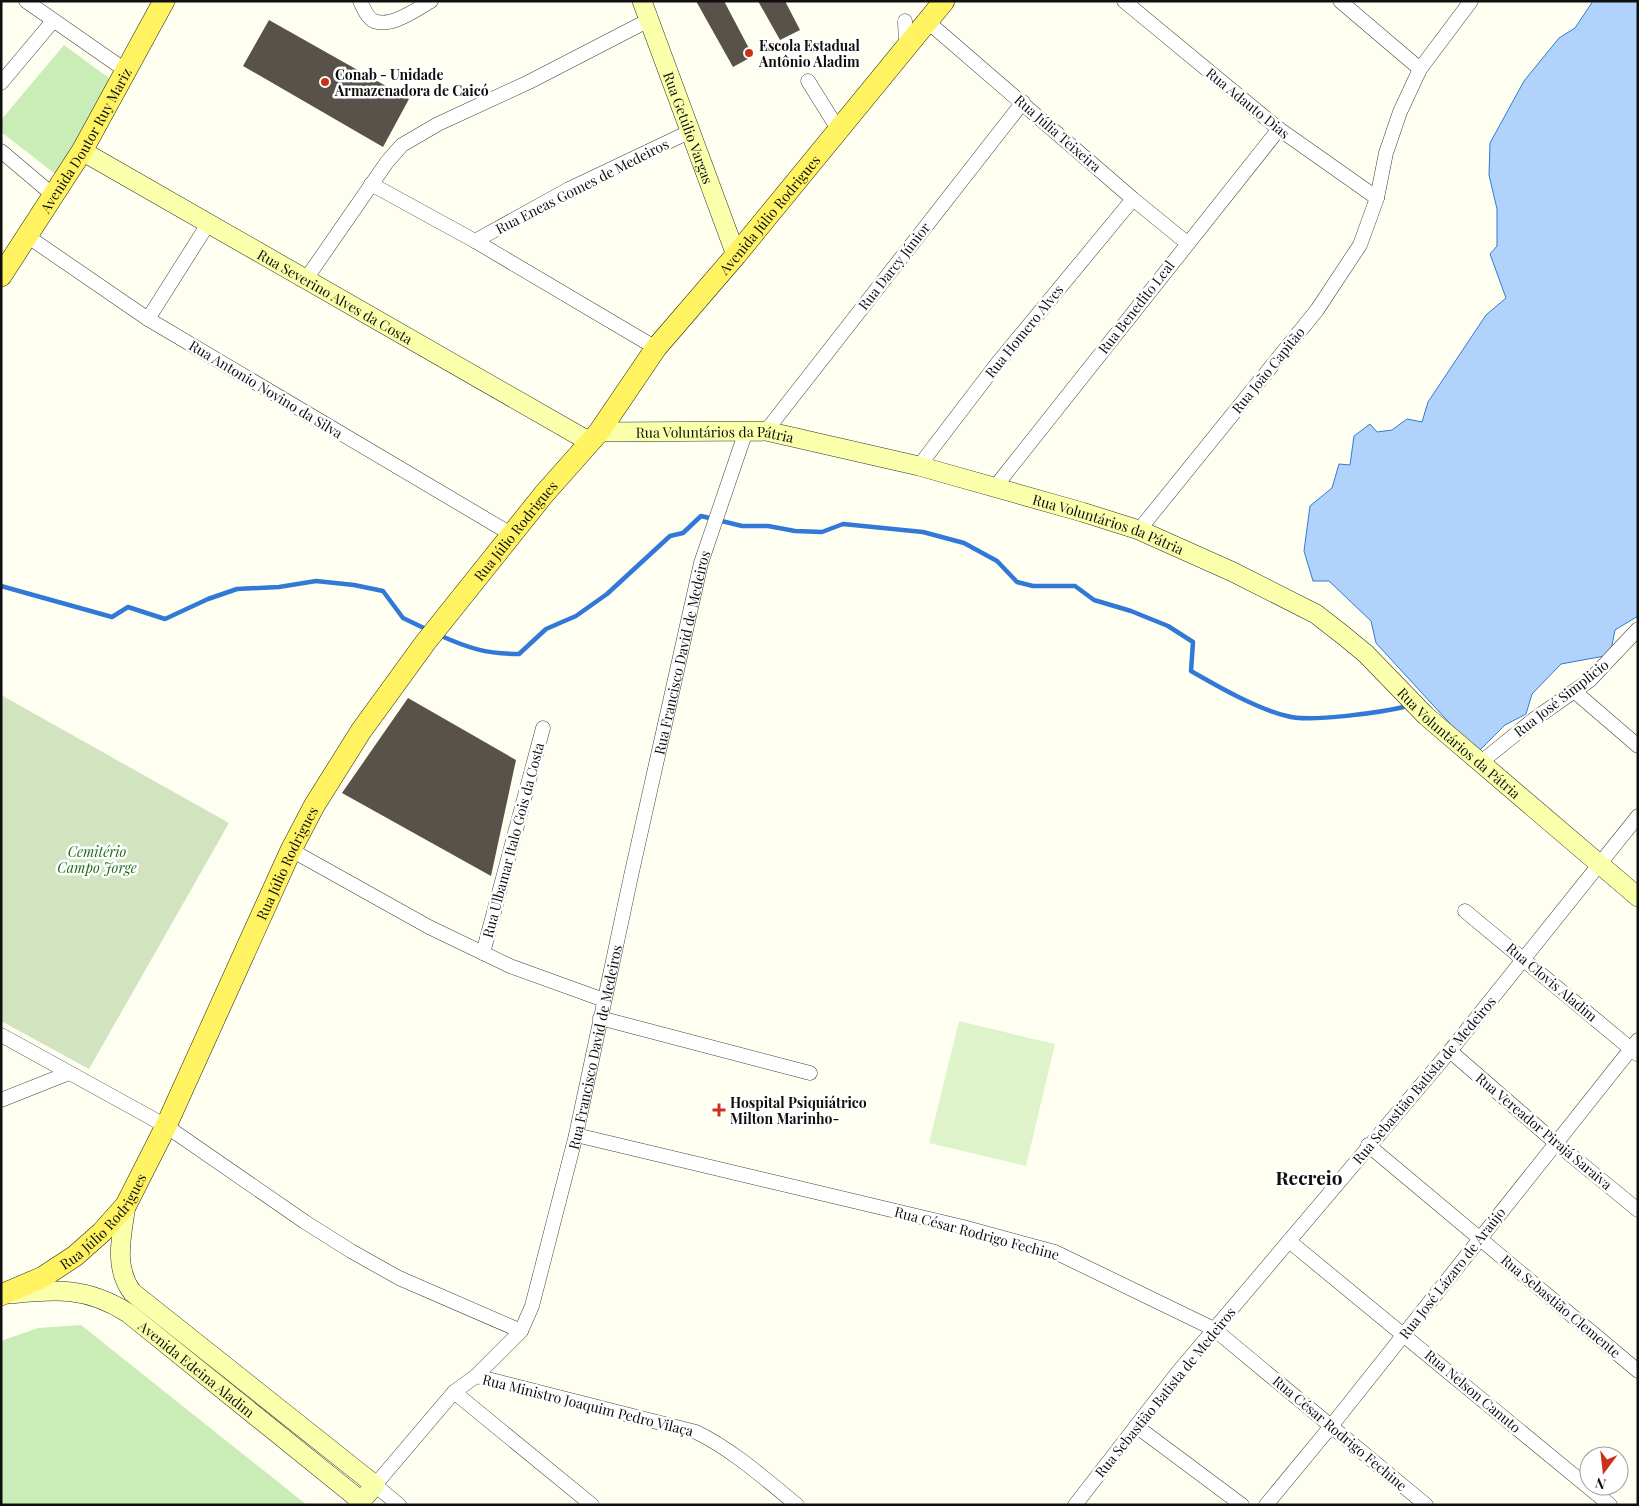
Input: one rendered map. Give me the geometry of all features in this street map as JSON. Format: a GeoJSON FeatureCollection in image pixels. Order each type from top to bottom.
{"type":"FeatureCollection","features":[{"type":"Feature","properties":{"kind":"main road","name":"Avenida Doutor Ruy Mariz"},"geometry":{"type":"LineString","coordinates":[[1,276],[82,150],[164,1]]}},
{"type":"Feature","properties":{"kind":"main road","name":"Avenida Júlio Rodrigues"},"geometry":{"type":"LineString","coordinates":[[595,437],[656,348],[736,255],[944,1]]}},
{"type":"Feature","properties":{"kind":"main road","name":"Rua Júlio Rodrigues"},"geometry":{"type":"LineString","coordinates":[[3,1295],[43,1276],[75,1256],[102,1232],[126,1205],[166,1126],[290,850],[314,806],[361,730],[425,643],[443,623],[511,534],[595,437]]}},
{"type":"Feature","properties":{"kind":"street"},"geometry":{"type":"LineString","coordinates":[[26,1],[125,70]]}},
{"type":"Feature","properties":{"kind":"street"},"geometry":{"type":"LineString","coordinates":[[360,1],[374,20],[386,22],[431,1]]}},
{"type":"Feature","properties":{"kind":"street","name":"Rua Getúlio Vargas"},"geometry":{"type":"LineString","coordinates":[[642,1],[736,255]]}},
{"type":"Feature","properties":{"kind":"street","name":"Rua Adauto Dias"},"geometry":{"type":"LineString","coordinates":[[1124,1],[1279,129],[1377,198]]}},
{"type":"Feature","properties":{"kind":"street"},"geometry":{"type":"LineString","coordinates":[[1340,1],[1420,69]]}},
{"type":"Feature","properties":{"kind":"street","name":"Rua João Capitão"},"geometry":{"type":"LineString","coordinates":[[1139,530],[1317,310],[1360,245],[1377,198],[1386,153],[1400,112],[1420,69],[1471,1]]}},
{"type":"Feature","properties":{"kind":"street"},"geometry":{"type":"LineString","coordinates":[[306,279],[371,184],[402,145],[438,124],[529,82],[649,20]]}},
{"type":"Feature","properties":{"kind":"street"},"geometry":{"type":"LineString","coordinates":[[1,83],[53,21]]}},
{"type":"Feature","properties":{"kind":"street"},"geometry":{"type":"LineString","coordinates":[[905,21],[906,47]]}},
{"type":"Feature","properties":{"kind":"street","name":"Rua Júlia Teixeira"},"geometry":{"type":"LineString","coordinates":[[928,22],[1023,102],[1133,199],[1188,243]]}},
{"type":"Feature","properties":{"kind":"street"},"geometry":{"type":"LineString","coordinates":[[808,81],[838,129]]}},
{"type":"Feature","properties":{"kind":"street","name":"Rua Darcy Júnior"},"geometry":{"type":"LineString","coordinates":[[766,432],[1023,102]]}},
{"type":"Feature","properties":{"kind":"street","name":"Rua Benedito Leal"},"geometry":{"type":"LineString","coordinates":[[995,487],[1279,129]]}},
{"type":"Feature","properties":{"kind":"street","name":"Rua Eneas Gomes de Medeiros"},"geometry":{"type":"LineString","coordinates":[[475,241],[569,189],[689,132]]}},
{"type":"Feature","properties":{"kind":"street","name":"Rua Severino Alves da Costa"},"geometry":{"type":"LineString","coordinates":[[82,150],[306,279],[595,437]]}},
{"type":"Feature","properties":{"kind":"street"},"geometry":{"type":"LineString","coordinates":[[1,151],[53,195]]}},
{"type":"Feature","properties":{"kind":"street"},"geometry":{"type":"LineString","coordinates":[[371,184],[475,241],[656,348]]}},
{"type":"Feature","properties":{"kind":"street","name":"Rua Homero Alves"},"geometry":{"type":"LineString","coordinates":[[918,466],[996,365],[1133,199]]}},
{"type":"Feature","properties":{"kind":"street"},"geometry":{"type":"LineString","coordinates":[[148,318],[208,224]]}},
{"type":"Feature","properties":{"kind":"street","name":"Rua Antonio Novino da Silva"},"geometry":{"type":"LineString","coordinates":[[27,236],[148,318],[511,534]]}},
{"type":"Feature","properties":{"kind":"street","name":"Rua Voluntários da Pátria"},"geometry":{"type":"LineString","coordinates":[[595,437],[746,431],[766,432],[918,466],[1139,530],[1242,576],[1316,614],[1366,654],[1426,716],[1534,811],[1638,897]]}},
{"type":"Feature","properties":{"kind":"street","name":"Rua Francisco David de Medeiros"},"geometry":{"type":"LineString","coordinates":[[362,1504],[375,1485],[454,1392],[476,1376],[521,1332],[534,1296],[576,1135],[694,592],[713,528],[746,431]]}},
{"type":"Feature","properties":{"kind":"street","name":"Rua José Simplicio"},"geometry":{"type":"LineString","coordinates":[[1480,763],[1533,720],[1603,668],[1638,629]]}},
{"type":"Feature","properties":{"kind":"street"},"geometry":{"type":"LineString","coordinates":[[1574,691],[1638,746]]}},
{"type":"Feature","properties":{"kind":"street","name":"Rua Ulbamar Italo Gois da Costa"},"geometry":{"type":"LineString","coordinates":[[483,953],[543,728]]}},
{"type":"Feature","properties":{"kind":"street","name":"Rua Sebastião Batista de Medeiros"},"geometry":{"type":"LineString","coordinates":[[1075,1505],[1214,1329],[1368,1145],[1450,1051],[1525,960],[1598,864],[1638,816]]}},
{"type":"Feature","properties":{"kind":"street"},"geometry":{"type":"LineString","coordinates":[[290,850],[429,927],[510,966],[604,1000]]}},
{"type":"Feature","properties":{"kind":"street","name":"Rua Clovis Aladim"},"geometry":{"type":"LineString","coordinates":[[1464,911],[1635,1048]]}},
{"type":"Feature","properties":{"kind":"street"},"geometry":{"type":"LineString","coordinates":[[600,1018],[810,1073]]}},
{"type":"Feature","properties":{"kind":"street"},"geometry":{"type":"LineString","coordinates":[[1,1035],[166,1126],[305,1222],[351,1251],[406,1282],[521,1332]]}},
{"type":"Feature","properties":{"kind":"street","name":"Rua José Lázaro de Araújo"},"geometry":{"type":"LineString","coordinates":[[1266,1505],[1635,1048]]}},
{"type":"Feature","properties":{"kind":"street","name":"Rua Vereador Pirajá Saraiva"},"geometry":{"type":"LineString","coordinates":[[1450,1051],[1556,1144],[1638,1210]]}},
{"type":"Feature","properties":{"kind":"street"},"geometry":{"type":"LineString","coordinates":[[1,1100],[70,1073]]}},
{"type":"Feature","properties":{"kind":"street","name":"Rua César Rodrigo Fechine"},"geometry":{"type":"LineString","coordinates":[[576,1135],[963,1227],[1055,1252],[1214,1329],[1332,1425],[1426,1505]]}},
{"type":"Feature","properties":{"kind":"street","name":"Rua Sebastião Clemente"},"geometry":{"type":"LineString","coordinates":[[1368,1145],[1638,1371]]}},
{"type":"Feature","properties":{"kind":"street","name":"Avenida Edeina Aladim"},"geometry":{"type":"LineString","coordinates":[[126,1205],[121,1240],[121,1270],[125,1282],[132,1292],[399,1505]]}},
{"type":"Feature","properties":{"kind":"street","name":"Rua Nelson Canuto"},"geometry":{"type":"LineString","coordinates":[[1289,1241],[1404,1333],[1610,1505]]}},
{"type":"Feature","properties":{"kind":"street","name":"Avenida Edeina Aladim"},"geometry":{"type":"LineString","coordinates":[[3,1295],[60,1290],[79,1291],[112,1302],[362,1504]]}},
{"type":"Feature","properties":{"kind":"street","name":"Rua Ministro Joaquim Pedro Vilaça"},"geometry":{"type":"LineString","coordinates":[[476,1376],[696,1432],[713,1440],[797,1505]]}},
{"type":"Feature","properties":{"kind":"street"},"geometry":{"type":"LineString","coordinates":[[454,1392],[592,1505]]}},
{"type":"Feature","properties":{"kind":"street"},"geometry":{"type":"LineString","coordinates":[[1136,1426],[1242,1505]]}},
{"type":"Feature","properties":{"kind":"green space"},"geometry":{"type":"Polygon","coordinates":[[[64,45],[117,84],[58,176],[1,132],[1,120],[64,45]]]}},
{"type":"Feature","properties":{"kind":"green space","name":"Cemitério Campo Jorge"},"geometry":{"type":"Polygon","coordinates":[[[1,695],[229,823],[89,1069],[1,1021],[1,695]]]}},
{"type":"Feature","properties":{"kind":"green space"},"geometry":{"type":"Polygon","coordinates":[[[959,1021],[1055,1044],[1026,1166],[929,1143],[959,1021]]]}},
{"type":"Feature","properties":{"kind":"green space"},"geometry":{"type":"Polygon","coordinates":[[[81,1325],[307,1505],[1,1505],[1,1341],[38,1328],[81,1325]]]}},
{"type":"Feature","properties":{"kind":"water"},"geometry":{"type":"Polygon","coordinates":[[[1593,1],[1638,1],[1638,616],[1615,630],[1610,655],[1561,664],[1532,694],[1526,714],[1505,725],[1477,753],[1376,643],[1371,621],[1329,581],[1313,581],[1304,551],[1310,506],[1332,488],[1339,464],[1350,465],[1354,436],[1370,424],[1377,432],[1392,430],[1407,419],[1422,422],[1428,402],[1486,315],[1506,298],[1490,254],[1497,246],[1497,209],[1489,175],[1490,143],[1524,81],[1559,38],[1575,28],[1593,1]]]}},
{"type":"Feature","properties":{"kind":"building"},"geometry":{"type":"Polygon","coordinates":[[[696,1],[724,1],[753,56],[733,67],[696,1]]]}},
{"type":"Feature","properties":{"kind":"building"},"geometry":{"type":"Polygon","coordinates":[[[758,1],[785,1],[800,30],[780,40],[758,1]]]}},
{"type":"Feature","properties":{"kind":"building","name":"Conab - Unidade Armazenadora de Caicó"},"geometry":{"type":"Polygon","coordinates":[[[269,20],[409,99],[383,147],[243,66],[269,20]]]}},
{"type":"Feature","properties":{"kind":"building"},"geometry":{"type":"Polygon","coordinates":[[[408,698],[516,760],[491,876],[342,793],[408,698]]]}},
{"type":"Feature","properties":{"kind":"waterway"},"geometry":{"type":"LineString","coordinates":[[439,635],[478,649],[497,653],[519,654],[546,629],[576,616],[607,594],[670,536],[683,533],[701,516],[742,526],[768,526],[795,531],[822,532],[843,524],[923,532],[964,543],[997,561],[1017,582],[1033,586],[1075,586],[1094,600],[1131,611],[1168,626],[1193,642],[1191,671],[1275,713],[1298,718],[1312,718],[1365,714],[1408,706]]}},
{"type":"Feature","properties":{"kind":"waterway"},"geometry":{"type":"LineString","coordinates":[[1,586],[112,617],[128,607],[165,619],[208,599],[237,589],[279,587],[316,581],[354,585],[383,591],[403,618],[428,630]]}},
{"type":"Feature","properties":{"kind":"place","name":"Escola Estadual Antônio Aladim"},"geometry":{"type":"Point","coordinates":[749,53]}},
{"type":"Feature","properties":{"kind":"place","name":"Conab - Unidade Armazenadora de Caicó"},"geometry":{"type":"Point","coordinates":[325,82]}},
{"type":"Feature","properties":{"kind":"place","name":"Hospital Psiquiátrico Milton Marinho-"},"geometry":{"type":"Point","coordinates":[719,1110]}},
{"type":"Feature","properties":{"kind":"district","name":"Recreio"},"geometry":{"type":"Point","coordinates":[1309,1177]}}]}
